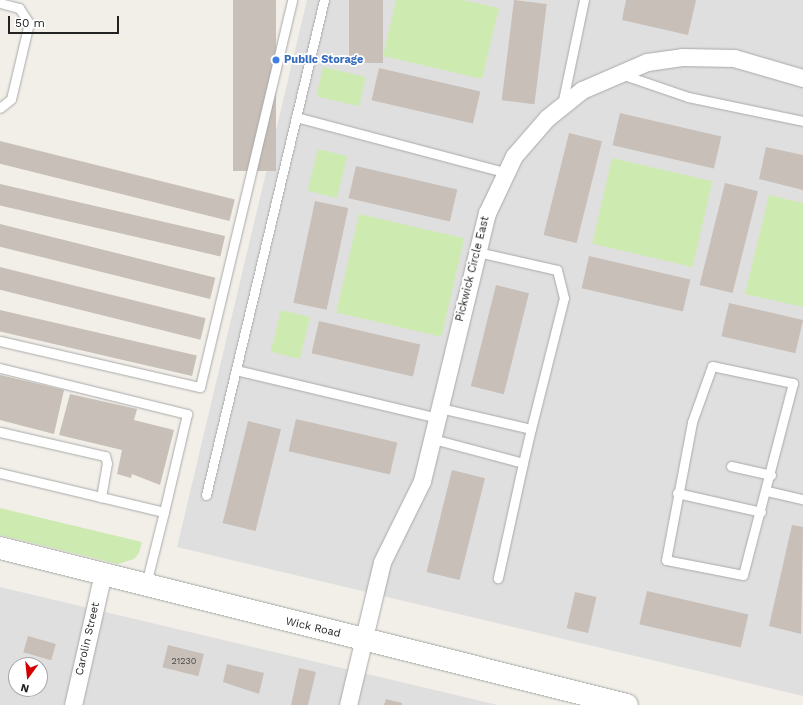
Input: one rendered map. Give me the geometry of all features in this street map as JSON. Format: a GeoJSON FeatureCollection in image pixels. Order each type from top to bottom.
{"type":"FeatureCollection","features":[{"type":"Feature","properties":{"kind":"street","name":"Pickwick Circle East"},"geometry":{"type":"LineString","coordinates":[[348,705],[362,639],[382,562],[422,481],[487,213],[504,172],[529,136],[561,106],[582,90],[616,73],[682,57],[748,60],[803,78]]}},
{"type":"Feature","properties":{"kind":"street","name":"Wick Road"},"geometry":{"type":"LineString","coordinates":[[0,548],[628,705]]}},
{"type":"Feature","properties":{"kind":"street","name":"Carolin Street"},"geometry":{"type":"LineString","coordinates":[[73,705],[103,573]]}},
{"type":"Feature","properties":{"kind":"lane"},"geometry":{"type":"LineString","coordinates":[[0,341],[200,387],[292,0]]}},
{"type":"Feature","properties":{"kind":"lane"},"geometry":{"type":"LineString","coordinates":[[206,495],[324,0]]}},
{"type":"Feature","properties":{"kind":"lane"},"geometry":{"type":"LineString","coordinates":[[561,106],[584,0]]}},
{"type":"Feature","properties":{"kind":"lane"},"geometry":{"type":"LineString","coordinates":[[0,3],[19,8],[29,24],[11,99],[0,108]]}},
{"type":"Feature","properties":{"kind":"lane"},"geometry":{"type":"LineString","coordinates":[[616,73],[688,97],[803,122]]}},
{"type":"Feature","properties":{"kind":"lane"},"geometry":{"type":"LineString","coordinates":[[296,117],[504,172]]}},
{"type":"Feature","properties":{"kind":"lane"},"geometry":{"type":"LineString","coordinates":[[478,252],[556,270],[564,298],[531,428],[498,578]]}},
{"type":"Feature","properties":{"kind":"lane"},"geometry":{"type":"LineString","coordinates":[[712,366],[794,383],[767,491],[743,574],[666,560],[677,493],[692,422],[712,366]]}},
{"type":"Feature","properties":{"kind":"lane"},"geometry":{"type":"LineString","coordinates":[[0,368],[187,414],[146,585]]}},
{"type":"Feature","properties":{"kind":"lane"},"geometry":{"type":"LineString","coordinates":[[236,370],[439,413],[531,428]]}},
{"type":"Feature","properties":{"kind":"lane"},"geometry":{"type":"LineString","coordinates":[[0,432],[105,456],[107,463],[101,497]]}},
{"type":"Feature","properties":{"kind":"lane"},"geometry":{"type":"LineString","coordinates":[[432,439],[523,462]]}},
{"type":"Feature","properties":{"kind":"lane"},"geometry":{"type":"LineString","coordinates":[[731,466],[771,475]]}},
{"type":"Feature","properties":{"kind":"lane"},"geometry":{"type":"LineString","coordinates":[[0,473],[164,512]]}},
{"type":"Feature","properties":{"kind":"lane"},"geometry":{"type":"LineString","coordinates":[[767,491],[803,499]]}},
{"type":"Feature","properties":{"kind":"lane"},"geometry":{"type":"LineString","coordinates":[[677,493],[761,512]]}},
{"type":"Feature","properties":{"kind":"shaded area"},"geometry":{"type":"Polygon","coordinates":[[[307,0],[803,0],[803,696],[177,547],[307,0]]]}},
{"type":"Feature","properties":{"kind":"shaded area"},"geometry":{"type":"Polygon","coordinates":[[[0,587],[498,705],[0,705],[0,587]]]}},
{"type":"Feature","properties":{"kind":"green space"},"geometry":{"type":"Polygon","coordinates":[[[396,0],[463,0],[499,8],[482,79],[383,56],[396,0]]]}},
{"type":"Feature","properties":{"kind":"green space"},"geometry":{"type":"Polygon","coordinates":[[[323,67],[366,77],[359,106],[316,96],[323,67]]]}},
{"type":"Feature","properties":{"kind":"green space"},"geometry":{"type":"Polygon","coordinates":[[[318,149],[347,156],[337,198],[308,191],[318,149]]]}},
{"type":"Feature","properties":{"kind":"green space"},"geometry":{"type":"Polygon","coordinates":[[[612,158],[712,181],[693,267],[592,244],[612,158]]]}},
{"type":"Feature","properties":{"kind":"green space"},"geometry":{"type":"Polygon","coordinates":[[[769,195],[803,203],[803,307],[745,294],[769,195]]]}},
{"type":"Feature","properties":{"kind":"green space"},"geometry":{"type":"Polygon","coordinates":[[[359,214],[464,238],[442,337],[336,312],[359,214]]]}},
{"type":"Feature","properties":{"kind":"green space"},"geometry":{"type":"Polygon","coordinates":[[[281,310],[310,317],[300,359],[271,352],[281,310]]]}},
{"type":"Feature","properties":{"kind":"green space"},"geometry":{"type":"Polygon","coordinates":[[[0,508],[142,542],[139,553],[134,559],[118,564],[0,535],[0,508]]]}},
{"type":"Feature","properties":{"kind":"building"},"geometry":{"type":"Polygon","coordinates":[[[233,0],[276,0],[276,171],[233,171],[233,0]]]}},
{"type":"Feature","properties":{"kind":"building"},"geometry":{"type":"Polygon","coordinates":[[[349,0],[383,0],[383,63],[349,63],[349,0]]]}},
{"type":"Feature","properties":{"kind":"building"},"geometry":{"type":"Polygon","coordinates":[[[514,0],[547,4],[534,104],[502,100],[514,0]]]}},
{"type":"Feature","properties":{"kind":"building"},"geometry":{"type":"Polygon","coordinates":[[[626,0],[696,0],[688,35],[622,20],[626,0]]]}},
{"type":"Feature","properties":{"kind":"building"},"geometry":{"type":"Polygon","coordinates":[[[379,68],[480,91],[473,124],[372,100],[379,68]]]}},
{"type":"Feature","properties":{"kind":"building"},"geometry":{"type":"Polygon","coordinates":[[[620,113],[721,136],[714,169],[613,145],[620,113]]]}},
{"type":"Feature","properties":{"kind":"building"},"geometry":{"type":"Polygon","coordinates":[[[569,133],[602,141],[577,243],[544,235],[569,133]]]}},
{"type":"Feature","properties":{"kind":"building"},"geometry":{"type":"Polygon","coordinates":[[[0,141],[235,200],[229,221],[0,164],[0,141]]]}},
{"type":"Feature","properties":{"kind":"building"},"geometry":{"type":"Polygon","coordinates":[[[766,147],[803,155],[803,190],[759,179],[766,147]]]}},
{"type":"Feature","properties":{"kind":"building"},"geometry":{"type":"Polygon","coordinates":[[[356,166],[457,189],[450,222],[349,198],[356,166]]]}},
{"type":"Feature","properties":{"kind":"building"},"geometry":{"type":"Polygon","coordinates":[[[725,183],[758,191],[733,293],[700,285],[725,183]]]}},
{"type":"Feature","properties":{"kind":"building"},"geometry":{"type":"Polygon","coordinates":[[[0,184],[225,236],[220,256],[0,206],[0,184]]]}},
{"type":"Feature","properties":{"kind":"building"},"geometry":{"type":"Polygon","coordinates":[[[315,201],[348,208],[327,310],[293,303],[315,201]]]}},
{"type":"Feature","properties":{"kind":"building"},"geometry":{"type":"Polygon","coordinates":[[[0,224],[215,278],[210,299],[0,247],[0,224]]]}},
{"type":"Feature","properties":{"kind":"building"},"geometry":{"type":"Polygon","coordinates":[[[589,256],[690,279],[683,312],[582,288],[589,256]]]}},
{"type":"Feature","properties":{"kind":"building"},"geometry":{"type":"Polygon","coordinates":[[[0,267],[206,318],[200,340],[0,290],[0,267]]]}},
{"type":"Feature","properties":{"kind":"building"},"geometry":{"type":"Polygon","coordinates":[[[496,285],[529,293],[504,394],[471,386],[496,285]]]}},
{"type":"Feature","properties":{"kind":"building"},"geometry":{"type":"Polygon","coordinates":[[[729,303],[803,320],[795,353],[721,336],[729,303]]]}},
{"type":"Feature","properties":{"kind":"building"},"geometry":{"type":"Polygon","coordinates":[[[0,310],[197,355],[192,376],[0,332],[0,310]]]}},
{"type":"Feature","properties":{"kind":"building"},"geometry":{"type":"Polygon","coordinates":[[[319,321],[420,344],[413,377],[312,353],[319,321]]]}},
{"type":"Feature","properties":{"kind":"building"},"geometry":{"type":"Polygon","coordinates":[[[0,375],[64,390],[54,434],[0,420],[0,375]]]}},
{"type":"Feature","properties":{"kind":"building"},"geometry":{"type":"Polygon","coordinates":[[[70,394],[137,409],[134,420],[174,430],[160,485],[132,474],[131,478],[117,474],[122,450],[59,435],[70,394]]]}},
{"type":"Feature","properties":{"kind":"building"},"geometry":{"type":"Polygon","coordinates":[[[296,419],[397,442],[390,475],[289,451],[296,419]]]}},
{"type":"Feature","properties":{"kind":"building"},"geometry":{"type":"Polygon","coordinates":[[[248,421],[281,429],[256,531],[223,523],[248,421]]]}},
{"type":"Feature","properties":{"kind":"building"},"geometry":{"type":"Polygon","coordinates":[[[452,470],[485,478],[460,580],[427,572],[452,470]]]}},
{"type":"Feature","properties":{"kind":"building"},"geometry":{"type":"Polygon","coordinates":[[[792,525],[803,527],[801,634],[769,626],[792,525]]]}},
{"type":"Feature","properties":{"kind":"building"},"geometry":{"type":"Polygon","coordinates":[[[647,591],[748,614],[741,648],[639,624],[647,591]]]}},
{"type":"Feature","properties":{"kind":"building"},"geometry":{"type":"Polygon","coordinates":[[[575,592],[596,597],[588,633],[567,628],[575,592]]]}},
{"type":"Feature","properties":{"kind":"building"},"geometry":{"type":"Polygon","coordinates":[[[28,636],[56,644],[51,660],[48,659],[48,657],[40,657],[23,652],[28,636]]]}},
{"type":"Feature","properties":{"kind":"building"},"geometry":{"type":"Polygon","coordinates":[[[168,645],[204,654],[198,676],[162,667],[168,645]]]}},
{"type":"Feature","properties":{"kind":"building"},"geometry":{"type":"Polygon","coordinates":[[[227,664],[264,673],[259,694],[223,682],[227,664]]]}},
{"type":"Feature","properties":{"kind":"building"},"geometry":{"type":"Polygon","coordinates":[[[299,668],[316,672],[308,705],[291,705],[299,668]]]}},
{"type":"Feature","properties":{"kind":"building"},"geometry":{"type":"Polygon","coordinates":[[[386,699],[402,703],[402,705],[384,705],[386,699]]]}},
{"type":"Feature","properties":{"kind":"place","name":"Public Storage"},"geometry":{"type":"Point","coordinates":[276,60]}}]}
